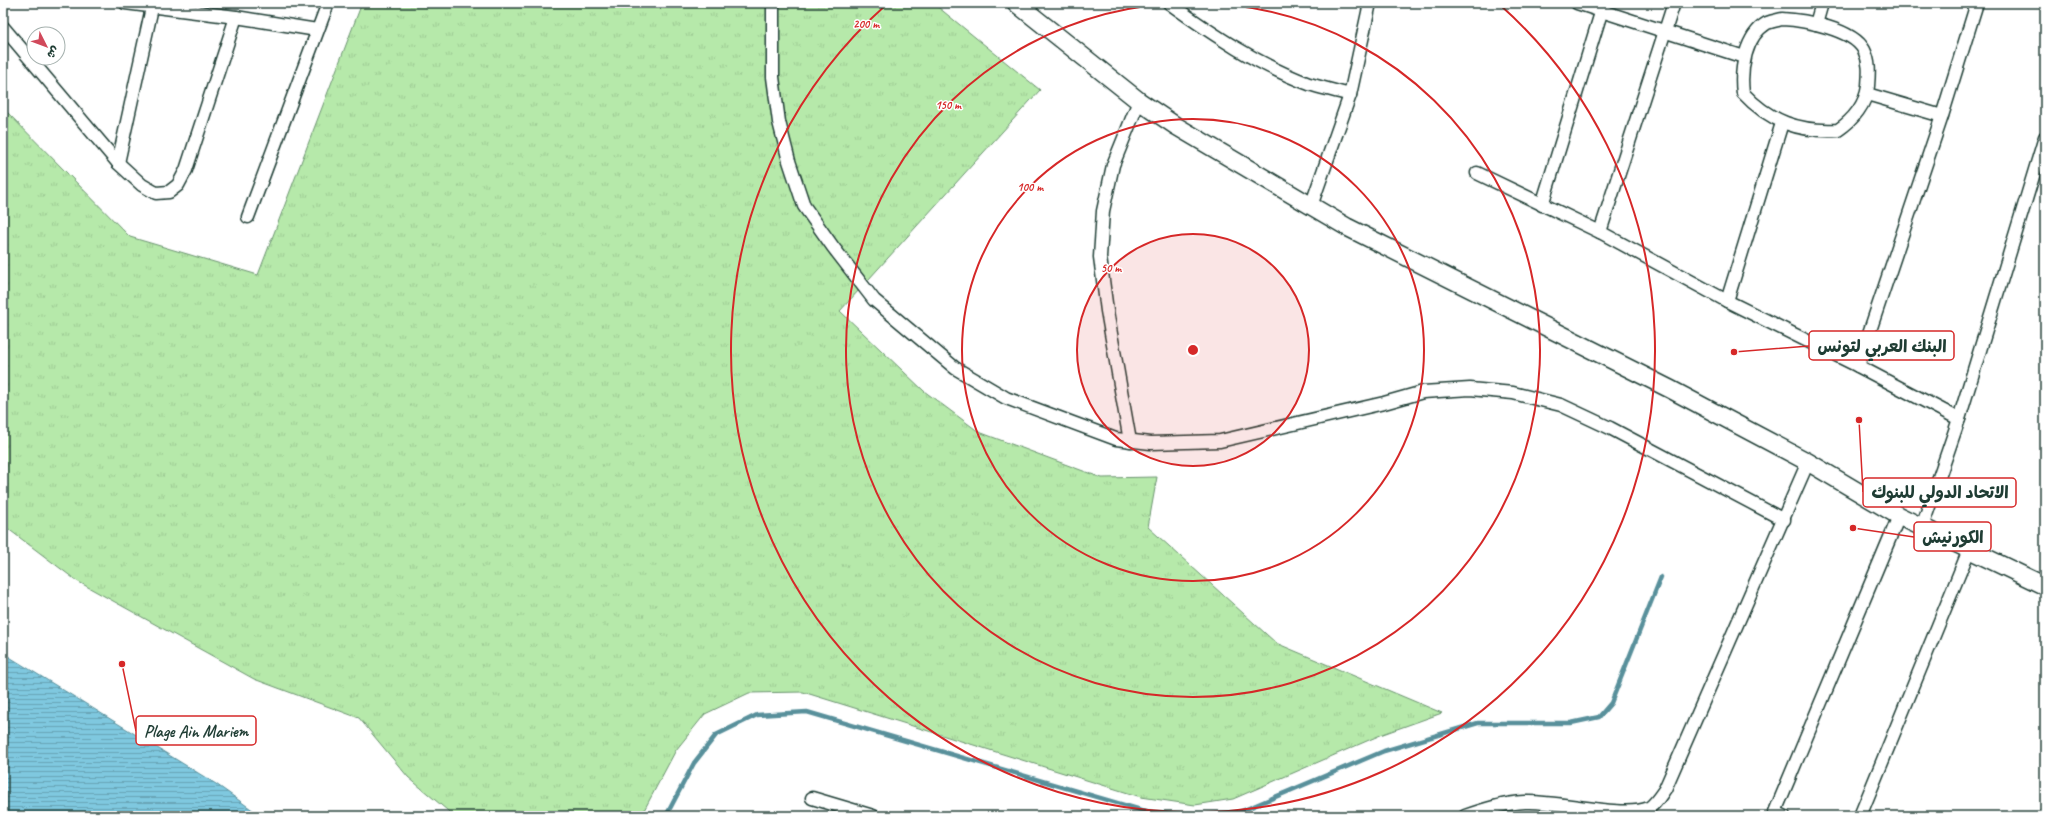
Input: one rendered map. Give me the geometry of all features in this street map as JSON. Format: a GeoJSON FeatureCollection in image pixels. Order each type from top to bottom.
{"type":"FeatureCollection","features":[{"type":"Feature","properties":{"kind":"main road"},"geometry":{"type":"LineString","coordinates":[[1016,3],[1139,101],[1176,126],[1347,227],[1670,389],[1808,462],[1899,516],[2045,586]]}},
{"type":"Feature","properties":{"kind":"street"},"geometry":{"type":"LineString","coordinates":[[125,3],[153,5],[317,30]]}},
{"type":"Feature","properties":{"kind":"street"},"geometry":{"type":"LineString","coordinates":[[248,217],[328,3]]}},
{"type":"Feature","properties":{"kind":"street"},"geometry":{"type":"LineString","coordinates":[[773,3],[773,77],[779,122],[788,161],[804,206],[833,247],[874,300],[955,368],[1006,398],[1116,439],[1151,443],[1220,441],[1377,405],[1423,392],[1470,389],[1513,393],[1561,405],[1610,428],[1784,520]]}},
{"type":"Feature","properties":{"kind":"street"},"geometry":{"type":"LineString","coordinates":[[1169,3],[1233,46],[1275,69],[1309,84],[1350,94]]}},
{"type":"Feature","properties":{"kind":"street"},"geometry":{"type":"LineString","coordinates":[[1312,206],[1350,94],[1370,3]]}},
{"type":"Feature","properties":{"kind":"street"},"geometry":{"type":"LineString","coordinates":[[1577,3],[1603,6],[1666,31],[1744,57]]}},
{"type":"Feature","properties":{"kind":"street"},"geometry":{"type":"LineString","coordinates":[[1600,232],[1674,3]]}},
{"type":"Feature","properties":{"kind":"street"},"geometry":{"type":"LineString","coordinates":[[1816,24],[1822,3]]}},
{"type":"Feature","properties":{"kind":"street"},"geometry":{"type":"LineString","coordinates":[[1858,366],[1942,116],[1977,3]]}},
{"type":"Feature","properties":{"kind":"street"},"geometry":{"type":"LineString","coordinates":[[118,163],[153,5]]}},
{"type":"Feature","properties":{"kind":"street"},"geometry":{"type":"LineString","coordinates":[[1542,205],[1603,6]]}},
{"type":"Feature","properties":{"kind":"street"},"geometry":{"type":"LineString","coordinates":[[3,27],[118,163],[142,185],[156,193],[169,192],[178,185],[186,170],[236,17]]}},
{"type":"Feature","properties":{"kind":"street"},"geometry":{"type":"LineString","coordinates":[[1782,19],[1816,24],[1844,34],[1863,48],[1869,67],[1867,94],[1855,116],[1838,130],[1806,128],[1782,123],[1750,101],[1743,93],[1741,83],[1744,57],[1757,32],[1768,23],[1782,19]]}},
{"type":"Feature","properties":{"kind":"street"},"geometry":{"type":"LineString","coordinates":[[1867,94],[1942,116]]}},
{"type":"Feature","properties":{"kind":"street"},"geometry":{"type":"LineString","coordinates":[[1130,441],[1107,311],[1100,257],[1103,211],[1114,165],[1139,101]]}},
{"type":"Feature","properties":{"kind":"street"},"geometry":{"type":"LineString","coordinates":[[1727,301],[1782,123]]}},
{"type":"Feature","properties":{"kind":"street"},"geometry":{"type":"LineString","coordinates":[[1922,527],[1959,419],[2045,140]]}},
{"type":"Feature","properties":{"kind":"street"},"geometry":{"type":"LineString","coordinates":[[1477,173],[1600,232],[1727,301],[1858,366],[1959,419]]}},
{"type":"Feature","properties":{"kind":"street"},"geometry":{"type":"LineString","coordinates":[[1465,816],[1493,806],[1526,802],[1627,815],[1649,808],[1657,800],[1665,790],[1808,462]]}},
{"type":"Feature","properties":{"kind":"street"},"geometry":{"type":"LineString","coordinates":[[1784,816],[1775,812],[1899,516]]}},
{"type":"Feature","properties":{"kind":"street"},"geometry":{"type":"LineString","coordinates":[[1860,816],[1969,550]]}},
{"type":"Feature","properties":{"kind":"street"},"geometry":{"type":"LineString","coordinates":[[812,798],[873,816]]}},
{"type":"Feature","properties":{"kind":"green space"},"geometry":{"type":"Polygon","coordinates":[[[362,3],[933,3],[1040,90],[840,311],[924,391],[979,432],[1102,478],[1157,477],[1148,527],[1276,643],[1442,713],[1383,734],[1233,799],[1195,805],[1141,797],[803,692],[749,693],[705,714],[676,750],[641,816],[454,816],[408,777],[359,718],[254,679],[77,581],[3,525],[3,108],[130,237],[258,275],[362,3]]]}},
{"type":"Feature","properties":{"kind":"water"},"geometry":{"type":"Polygon","coordinates":[[[3,653],[216,784],[261,816],[3,816],[3,653]]]}},
{"type":"Feature","properties":{"kind":"waterway"},"geometry":{"type":"LineString","coordinates":[[1230,816],[1384,751],[1478,723],[1571,723],[1599,717],[1611,703],[1661,577]]}},
{"type":"Feature","properties":{"kind":"waterway"},"geometry":{"type":"LineString","coordinates":[[666,816],[694,763],[716,735],[757,715],[807,712],[1141,810],[1174,816]]}},
{"type":"Feature","properties":{"kind":"place","name":"البنك العربي لتونس"},"geometry":{"type":"Point","coordinates":[1734,352]}},
{"type":"Feature","properties":{"kind":"place","name":"الاتحاد الدولي للبنوك"},"geometry":{"type":"Point","coordinates":[1859,420]}},
{"type":"Feature","properties":{"kind":"place","name":"الكورنيش"},"geometry":{"type":"Point","coordinates":[1853,528]}},
{"type":"Feature","properties":{"kind":"place","name":"Plage Ain Mariem"},"geometry":{"type":"Point","coordinates":[122,664]}}]}
